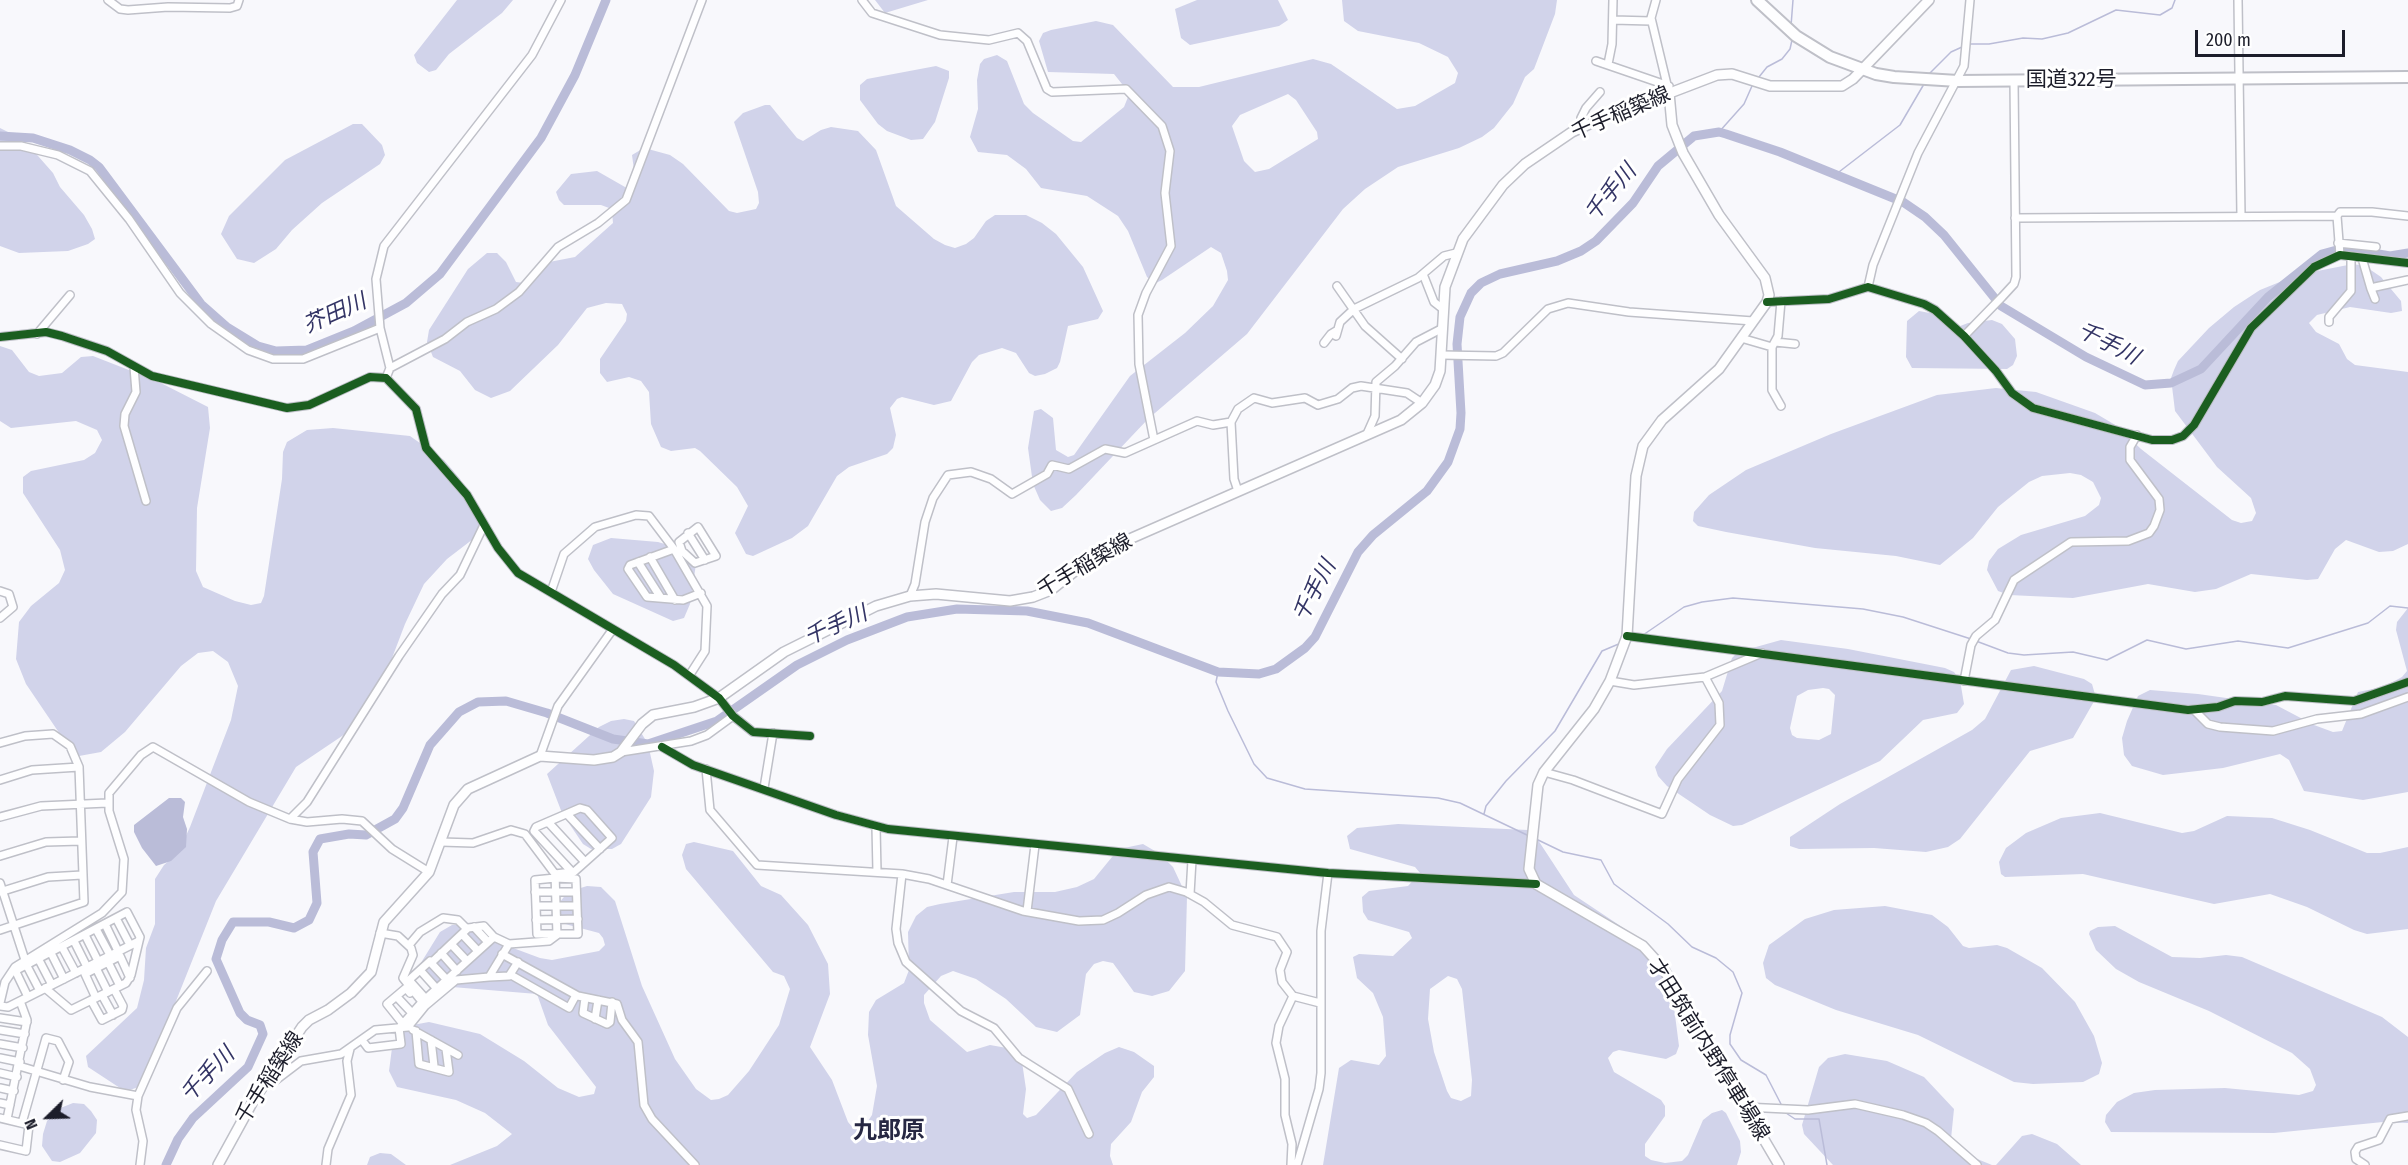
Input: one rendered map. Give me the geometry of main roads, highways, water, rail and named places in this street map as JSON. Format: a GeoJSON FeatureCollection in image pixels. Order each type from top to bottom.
{"type":"FeatureCollection","features":[{"type":"Feature","properties":{"kind":"highway","name":"国道322号"},"geometry":{"type":"LineString","coordinates":[[1757,0],[1796,36],[1830,57],[1863,70],[1894,77],[1958,81],[2408,77]]}},
{"type":"Feature","properties":{"kind":"main road","name":"千手稲築線"},"geometry":{"type":"LineString","coordinates":[[218,1165],[237,1127],[309,1020],[328,1010],[351,993],[371,972],[384,922],[429,872],[454,805],[468,789],[540,756],[594,760],[613,757],[653,715],[720,700],[784,652],[876,606],[910,596],[936,594],[1010,601],[1033,597],[1051,590],[1090,559],[1125,541],[1401,420],[1422,403],[1435,385],[1446,355],[1441,329],[1448,272],[1456,253],[1463,239],[1503,185],[1525,164],[1583,127],[1653,102],[1669,89],[1703,78],[1732,74],[1770,86],[1842,86],[1863,70],[1929,0]]}},
{"type":"Feature","properties":{"kind":"main road","name":"才田筑前内野停車場線"},"geometry":{"type":"LineString","coordinates":[[1669,89],[1677,139],[1683,153],[1719,215],[1765,278],[1769,286],[1767,302],[1719,369],[1662,420],[1642,446],[1636,476],[1627,636],[1610,681],[1594,709],[1544,772],[1535,797],[1529,845],[1529,869],[1536,884],[1609,925],[1649,954],[1670,979],[1779,1165]]}},
{"type":"Feature","properties":{"kind":"waterway","name":"芥田川"},"geometry":{"type":"LineString","coordinates":[[0,136],[33,138],[70,150],[90,160],[99,167],[201,304],[227,327],[258,346],[276,351],[307,350],[354,331],[406,303],[440,274],[541,138],[575,75],[606,0]]}},
{"type":"Feature","properties":{"kind":"waterway"},"geometry":{"type":"LineString","coordinates":[[1791,26],[1793,0]]}},
{"type":"Feature","properties":{"kind":"waterway"},"geometry":{"type":"LineString","coordinates":[[1969,44],[1989,44],[2023,38],[2042,39],[2068,33],[2116,10],[2160,15],[2172,8],[2175,0]]}},
{"type":"Feature","properties":{"kind":"waterway"},"geometry":{"type":"LineString","coordinates":[[1759,77],[1767,67],[1782,59],[1790,49],[1792,40]]}},
{"type":"Feature","properties":{"kind":"waterway"},"geometry":{"type":"LineString","coordinates":[[1929,74],[1951,52],[1962,47]]}},
{"type":"Feature","properties":{"kind":"waterway"},"geometry":{"type":"LineString","coordinates":[[1835,175],[1900,125],[1924,84]]}},
{"type":"Feature","properties":{"kind":"waterway"},"geometry":{"type":"LineString","coordinates":[[1719,132],[1744,104],[1752,86]]}},
{"type":"Feature","properties":{"kind":"waterway","name":"千手川"},"geometry":{"type":"LineString","coordinates":[[166,1165],[178,1139],[193,1118],[248,1067],[263,1034],[260,1025],[247,1020],[240,1013],[216,959],[222,940],[233,922],[269,922],[294,928],[309,920],[317,903],[313,852],[320,839],[349,834],[366,835],[395,819],[403,808],[430,745],[459,712],[478,702],[506,701],[547,713],[613,739],[648,744],[717,721],[797,665],[847,640],[907,617],[957,609],[1027,611],[1088,623],[1218,672],[1259,674],[1276,669],[1305,648],[1315,637],[1358,552],[1373,535],[1427,491],[1448,462],[1460,429],[1457,344],[1460,317],[1471,293],[1481,283],[1500,274],[1557,261],[1581,251],[1596,241],[1633,203],[1658,166],[1694,136],[1719,132],[1726,134],[1780,152],[1903,202],[1925,217],[1944,235],[2001,306],[2086,357],[2145,385],[2171,383],[2201,369],[2268,297],[2322,254],[2344,248],[2390,256],[2408,253]]}},
{"type":"Feature","properties":{"kind":"waterway"},"geometry":{"type":"LineString","coordinates":[[1643,635],[1684,607],[1733,598],[1863,609],[1903,617],[1971,639]]}},
{"type":"Feature","properties":{"kind":"waterway"},"geometry":{"type":"LineString","coordinates":[[1976,641],[2008,653],[2024,655],[2073,652],[2107,660],[2147,640],[2186,649],[2238,641],[2288,648],[2368,623],[2390,606],[2408,608]]}},
{"type":"Feature","properties":{"kind":"waterway"},"geometry":{"type":"LineString","coordinates":[[1484,814],[1486,806],[1506,781],[1555,731],[1602,651],[1621,643]]}},
{"type":"Feature","properties":{"kind":"waterway"},"geometry":{"type":"LineString","coordinates":[[1218,672],[1216,682],[1228,711],[1254,764],[1267,778],[1305,789],[1438,798],[1460,803],[1529,836]]}},
{"type":"Feature","properties":{"kind":"waterway"},"geometry":{"type":"LineString","coordinates":[[1536,839],[1563,852],[1601,860],[1614,884],[1668,924],[1692,947],[1716,958],[1733,972],[1742,993],[1730,1035],[1730,1044],[1741,1060],[1766,1075],[1782,1106]]}},
{"type":"Feature","properties":{"kind":"waterway"},"geometry":{"type":"LineString","coordinates":[[1786,1113],[1795,1119],[1819,1119],[1827,1165]]}},
{"type":"Feature","properties":{"kind":"district","name":"九郎原"},"geometry":{"type":"Point","coordinates":[889,1131]}}]}
